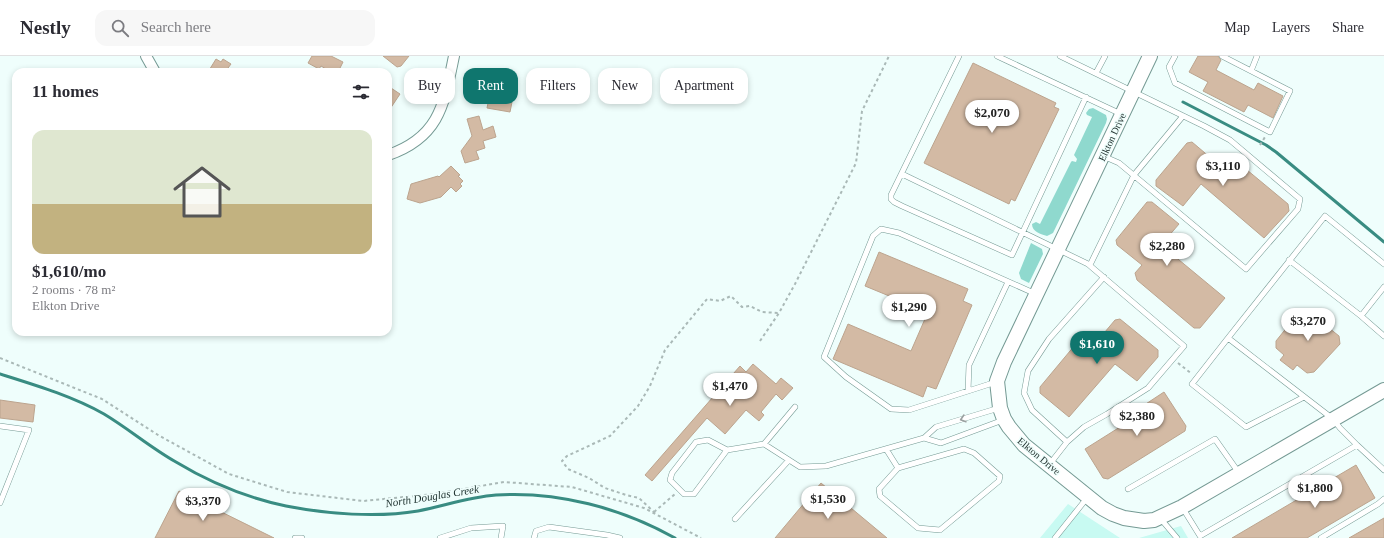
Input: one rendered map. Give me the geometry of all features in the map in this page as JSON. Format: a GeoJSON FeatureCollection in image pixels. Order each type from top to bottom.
{"type":"FeatureCollection","features":[{"type":"Feature","properties":{"kind":"street"},"geometry":{"type":"LineString","coordinates":[[146,56],[152,68]]}},
{"type":"Feature","properties":{"kind":"street"},"geometry":{"type":"LineString","coordinates":[[392,153],[417,141],[433,124],[444,97],[454,56]]}},
{"type":"Feature","properties":{"kind":"street","name":"Elkton Drive"},"geometry":{"type":"LineString","coordinates":[[1150,56],[1004,362],[997,382],[1002,414],[1015,436],[1102,508],[1124,518],[1144,521],[1159,518],[1182,507],[1383,391]]}},
{"type":"Feature","properties":{"kind":"lane"},"geometry":{"type":"LineString","coordinates":[[959,56],[891,195],[891,199],[902,206],[1012,255],[1086,97]]}},
{"type":"Feature","properties":{"kind":"lane"},"geometry":{"type":"LineString","coordinates":[[997,56],[1122,114]]}},
{"type":"Feature","properties":{"kind":"lane"},"geometry":{"type":"LineString","coordinates":[[1060,56],[1230,140],[1300,199],[1298,209],[1246,269],[1120,163],[1103,155]]}},
{"type":"Feature","properties":{"kind":"lane"},"geometry":{"type":"LineString","coordinates":[[1096,73],[1104,56]]}},
{"type":"Feature","properties":{"kind":"lane"},"geometry":{"type":"LineString","coordinates":[[1175,56],[1169,68],[1175,83],[1270,132],[1290,91],[1222,56]]}},
{"type":"Feature","properties":{"kind":"lane"},"geometry":{"type":"LineString","coordinates":[[1251,71],[1257,56]]}},
{"type":"Feature","properties":{"kind":"lane"},"geometry":{"type":"LineString","coordinates":[[1090,265],[1134,175],[1183,116]]}},
{"type":"Feature","properties":{"kind":"lane"},"geometry":{"type":"LineString","coordinates":[[902,174],[1090,265],[1184,346],[1148,388],[1084,427],[1067,442],[1049,465]]}},
{"type":"Feature","properties":{"kind":"lane"},"geometry":{"type":"LineString","coordinates":[[1304,397],[1246,427],[1192,384],[1324,216],[1384,264]]}},
{"type":"Feature","properties":{"kind":"lane"},"geometry":{"type":"LineString","coordinates":[[997,382],[909,410],[891,409],[846,377],[824,357],[873,236],[882,229],[899,233],[1036,294]]}},
{"type":"Feature","properties":{"kind":"lane"},"geometry":{"type":"LineString","coordinates":[[1289,260],[1361,316],[1384,336]]}},
{"type":"Feature","properties":{"kind":"lane"},"geometry":{"type":"LineString","coordinates":[[1067,442],[1032,410],[1024,393],[1028,371],[1049,339],[1104,277]]}},
{"type":"Feature","properties":{"kind":"lane"},"geometry":{"type":"LineString","coordinates":[[968,391],[969,365],[1008,282]]}},
{"type":"Feature","properties":{"kind":"lane"},"geometry":{"type":"LineString","coordinates":[[1361,316],[1384,287]]}},
{"type":"Feature","properties":{"kind":"lane"},"geometry":{"type":"LineString","coordinates":[[1228,338],[1333,419],[1340,428],[1384,470]]}},
{"type":"Feature","properties":{"kind":"lane"},"geometry":{"type":"LineString","coordinates":[[727,450],[694,494],[684,494],[670,480],[672,473],[696,442],[708,440],[727,450],[764,444],[795,407]]}},
{"type":"Feature","properties":{"kind":"lane"},"geometry":{"type":"LineString","coordinates":[[764,444],[800,467],[826,466],[924,438],[936,427],[1002,414]]}},
{"type":"Feature","properties":{"kind":"lane"},"geometry":{"type":"LineString","coordinates":[[924,438],[941,443],[1002,414]]}},
{"type":"Feature","properties":{"kind":"lane"},"geometry":{"type":"LineString","coordinates":[[0,426],[29,430],[0,503]]}},
{"type":"Feature","properties":{"kind":"lane"},"geometry":{"type":"LineString","coordinates":[[1128,489],[1215,439],[1239,474]]}},
{"type":"Feature","properties":{"kind":"lane"},"geometry":{"type":"LineString","coordinates":[[1182,507],[1200,537],[1357,445]]}},
{"type":"Feature","properties":{"kind":"lane"},"geometry":{"type":"LineString","coordinates":[[886,449],[898,468]]}},
{"type":"Feature","properties":{"kind":"lane"},"geometry":{"type":"LineString","coordinates":[[964,449],[974,453],[1000,476],[998,481],[940,530],[918,528],[880,496],[879,489],[898,468],[964,449]]}},
{"type":"Feature","properties":{"kind":"lane"},"geometry":{"type":"LineString","coordinates":[[735,519],[789,460]]}},
{"type":"Feature","properties":{"kind":"lane"},"geometry":{"type":"LineString","coordinates":[[1055,538],[1088,497]]}},
{"type":"Feature","properties":{"kind":"lane"},"geometry":{"type":"LineString","coordinates":[[1321,538],[1383,501]]}},
{"type":"Feature","properties":{"kind":"lane"},"geometry":{"type":"LineString","coordinates":[[1159,518],[1177,538]]}},
{"type":"Feature","properties":{"kind":"lane"},"geometry":{"type":"LineString","coordinates":[[440,538],[471,528],[504,526],[501,538]]}},
{"type":"Feature","properties":{"kind":"lane"},"geometry":{"type":"LineString","coordinates":[[534,538],[536,531],[549,527],[620,538]]}},
{"type":"Feature","properties":{"kind":"lane"},"geometry":{"type":"LineString","coordinates":[[295,538],[302,538]]}},
{"type":"Feature","properties":{"kind":"path"},"geometry":{"type":"LineString","coordinates":[[760,341],[779,313],[856,163],[862,111],[889,56]]}},
{"type":"Feature","properties":{"kind":"path"},"geometry":{"type":"LineString","coordinates":[[1260,145],[1262,141]]}},
{"type":"Feature","properties":{"kind":"path"},"geometry":{"type":"LineString","coordinates":[[701,538],[658,515],[639,498],[605,488],[568,469],[562,460],[567,456],[610,436],[638,406],[650,386],[665,350],[707,299],[720,301],[731,296],[742,307],[750,306],[762,312],[779,313]]}},
{"type":"Feature","properties":{"kind":"path"},"geometry":{"type":"LineString","coordinates":[[0,358],[102,398],[158,434],[229,474],[287,492],[363,501],[435,494],[504,482],[572,487],[654,512]]}},
{"type":"Feature","properties":{"kind":"path"},"geometry":{"type":"LineString","coordinates":[[1173,359],[1197,378]]}},
{"type":"Feature","properties":{"kind":"path"},"geometry":{"type":"LineString","coordinates":[[654,512],[680,490]]}},
{"type":"Feature","properties":{"kind":"shaded area"},"geometry":{"type":"Polygon","coordinates":[[[1093,108],[1106,115],[1106,123],[1053,233],[1047,236],[1035,231],[1032,224],[1036,222],[1040,224],[1071,162],[1076,162],[1077,159],[1074,155],[1092,117],[1086,113],[1089,109],[1093,108]]]}},
{"type":"Feature","properties":{"kind":"shaded area"},"geometry":{"type":"Polygon","coordinates":[[[1031,243],[1042,249],[1043,254],[1029,283],[1021,279],[1019,273],[1031,243]]]}},
{"type":"Feature","properties":{"kind":"shaded area"},"geometry":{"type":"Polygon","coordinates":[[[1068,504],[1120,538],[1040,538],[1068,504]]]}},
{"type":"Feature","properties":{"kind":"shaded area"},"geometry":{"type":"Polygon","coordinates":[[[1181,526],[1188,538],[1139,538],[1181,526]]]}},
{"type":"Feature","properties":{"kind":"building"},"geometry":{"type":"Polygon","coordinates":[[[312,56],[331,56],[343,62],[340,68],[324,68],[321,66],[317,68],[308,63],[312,56]]]}},
{"type":"Feature","properties":{"kind":"building"},"geometry":{"type":"Polygon","coordinates":[[[383,56],[409,56],[401,66],[397,67],[383,56]]]}},
{"type":"Feature","properties":{"kind":"building"},"geometry":{"type":"Polygon","coordinates":[[[1198,56],[1218,56],[1221,60],[1216,70],[1254,90],[1258,83],[1283,96],[1273,118],[1248,105],[1244,112],[1203,91],[1208,82],[1189,72],[1198,56]]]}},
{"type":"Feature","properties":{"kind":"building"},"geometry":{"type":"Polygon","coordinates":[[[216,59],[221,62],[223,59],[231,64],[228,68],[210,68],[216,59]]]}},
{"type":"Feature","properties":{"kind":"building"},"geometry":{"type":"Polygon","coordinates":[[[973,63],[1056,103],[1054,107],[1059,109],[1015,201],[1011,199],[1009,204],[924,163],[973,63]]]}},
{"type":"Feature","properties":{"kind":"building"},"geometry":{"type":"Polygon","coordinates":[[[392,89],[400,94],[392,106],[392,89]]]}},
{"type":"Feature","properties":{"kind":"building"},"geometry":{"type":"Polygon","coordinates":[[[488,104],[512,104],[510,112],[487,108],[488,104]]]}},
{"type":"Feature","properties":{"kind":"building"},"geometry":{"type":"Polygon","coordinates":[[[479,116],[483,130],[493,126],[496,137],[483,141],[485,148],[476,151],[479,159],[465,163],[461,151],[472,136],[467,119],[479,116]]]}},
{"type":"Feature","properties":{"kind":"building"},"geometry":{"type":"Polygon","coordinates":[[[1192,142],[1218,164],[1224,155],[1229,155],[1288,204],[1289,211],[1264,238],[1201,184],[1183,206],[1156,186],[1156,180],[1187,143],[1192,142]]]}},
{"type":"Feature","properties":{"kind":"building"},"geometry":{"type":"Polygon","coordinates":[[[451,166],[460,175],[458,176],[463,181],[460,184],[462,186],[456,192],[451,187],[441,197],[420,203],[407,199],[411,184],[438,176],[439,177],[451,166]]]}},
{"type":"Feature","properties":{"kind":"building"},"geometry":{"type":"Polygon","coordinates":[[[1147,202],[1152,202],[1179,224],[1161,245],[1225,298],[1200,328],[1194,328],[1137,280],[1135,273],[1142,265],[1117,245],[1116,240],[1147,202]]]}},
{"type":"Feature","properties":{"kind":"building"},"geometry":{"type":"Polygon","coordinates":[[[879,252],[968,289],[963,301],[972,305],[936,389],[927,386],[923,397],[833,359],[848,324],[911,351],[928,312],[865,286],[879,252]]]}},
{"type":"Feature","properties":{"kind":"building"},"geometry":{"type":"Polygon","coordinates":[[[1308,310],[1318,318],[1322,313],[1333,323],[1329,328],[1339,336],[1340,344],[1314,372],[1307,373],[1297,365],[1293,370],[1280,360],[1284,355],[1276,348],[1276,341],[1300,311],[1308,310]]]}},
{"type":"Feature","properties":{"kind":"building"},"geometry":{"type":"Polygon","coordinates":[[[1120,319],[1158,350],[1158,357],[1137,381],[1115,364],[1069,417],[1040,393],[1040,387],[1080,339],[1087,339],[1094,345],[1115,320],[1120,319]]]}},
{"type":"Feature","properties":{"kind":"building"},"geometry":{"type":"Polygon","coordinates":[[[753,364],[776,384],[781,378],[793,388],[782,400],[776,394],[761,412],[764,415],[759,421],[746,410],[725,434],[707,418],[652,481],[645,475],[740,366],[746,372],[753,364]]]}},
{"type":"Feature","properties":{"kind":"building"},"geometry":{"type":"Polygon","coordinates":[[[1164,392],[1186,426],[1185,431],[1108,479],[1103,478],[1085,449],[1120,427],[1117,423],[1164,392]]]}},
{"type":"Feature","properties":{"kind":"building"},"geometry":{"type":"Polygon","coordinates":[[[0,400],[35,405],[33,422],[0,418],[0,400]]]}},
{"type":"Feature","properties":{"kind":"building"},"geometry":{"type":"Polygon","coordinates":[[[1356,465],[1375,498],[1307,538],[1232,538],[1356,465]]]}},
{"type":"Feature","properties":{"kind":"building"},"geometry":{"type":"Polygon","coordinates":[[[821,483],[887,538],[775,538],[821,483]]]}},
{"type":"Feature","properties":{"kind":"building"},"geometry":{"type":"Polygon","coordinates":[[[179,491],[274,538],[155,538],[179,491]]]}},
{"type":"Feature","properties":{"kind":"building"},"geometry":{"type":"Polygon","coordinates":[[[1384,518],[1384,538],[1349,538],[1384,518]]]}},
{"type":"Feature","properties":{"kind":"waterway"},"geometry":{"type":"LineString","coordinates":[[1183,102],[1266,145],[1384,242]]}},
{"type":"Feature","properties":{"kind":"waterway","name":"North Douglas Creek"},"geometry":{"type":"LineString","coordinates":[[0,374],[53,391],[92,408],[104,414],[167,457],[215,483],[272,503],[302,509],[369,515],[418,511],[486,496],[519,494],[543,496],[566,499],[611,510],[654,527],[675,538]]}}]}
